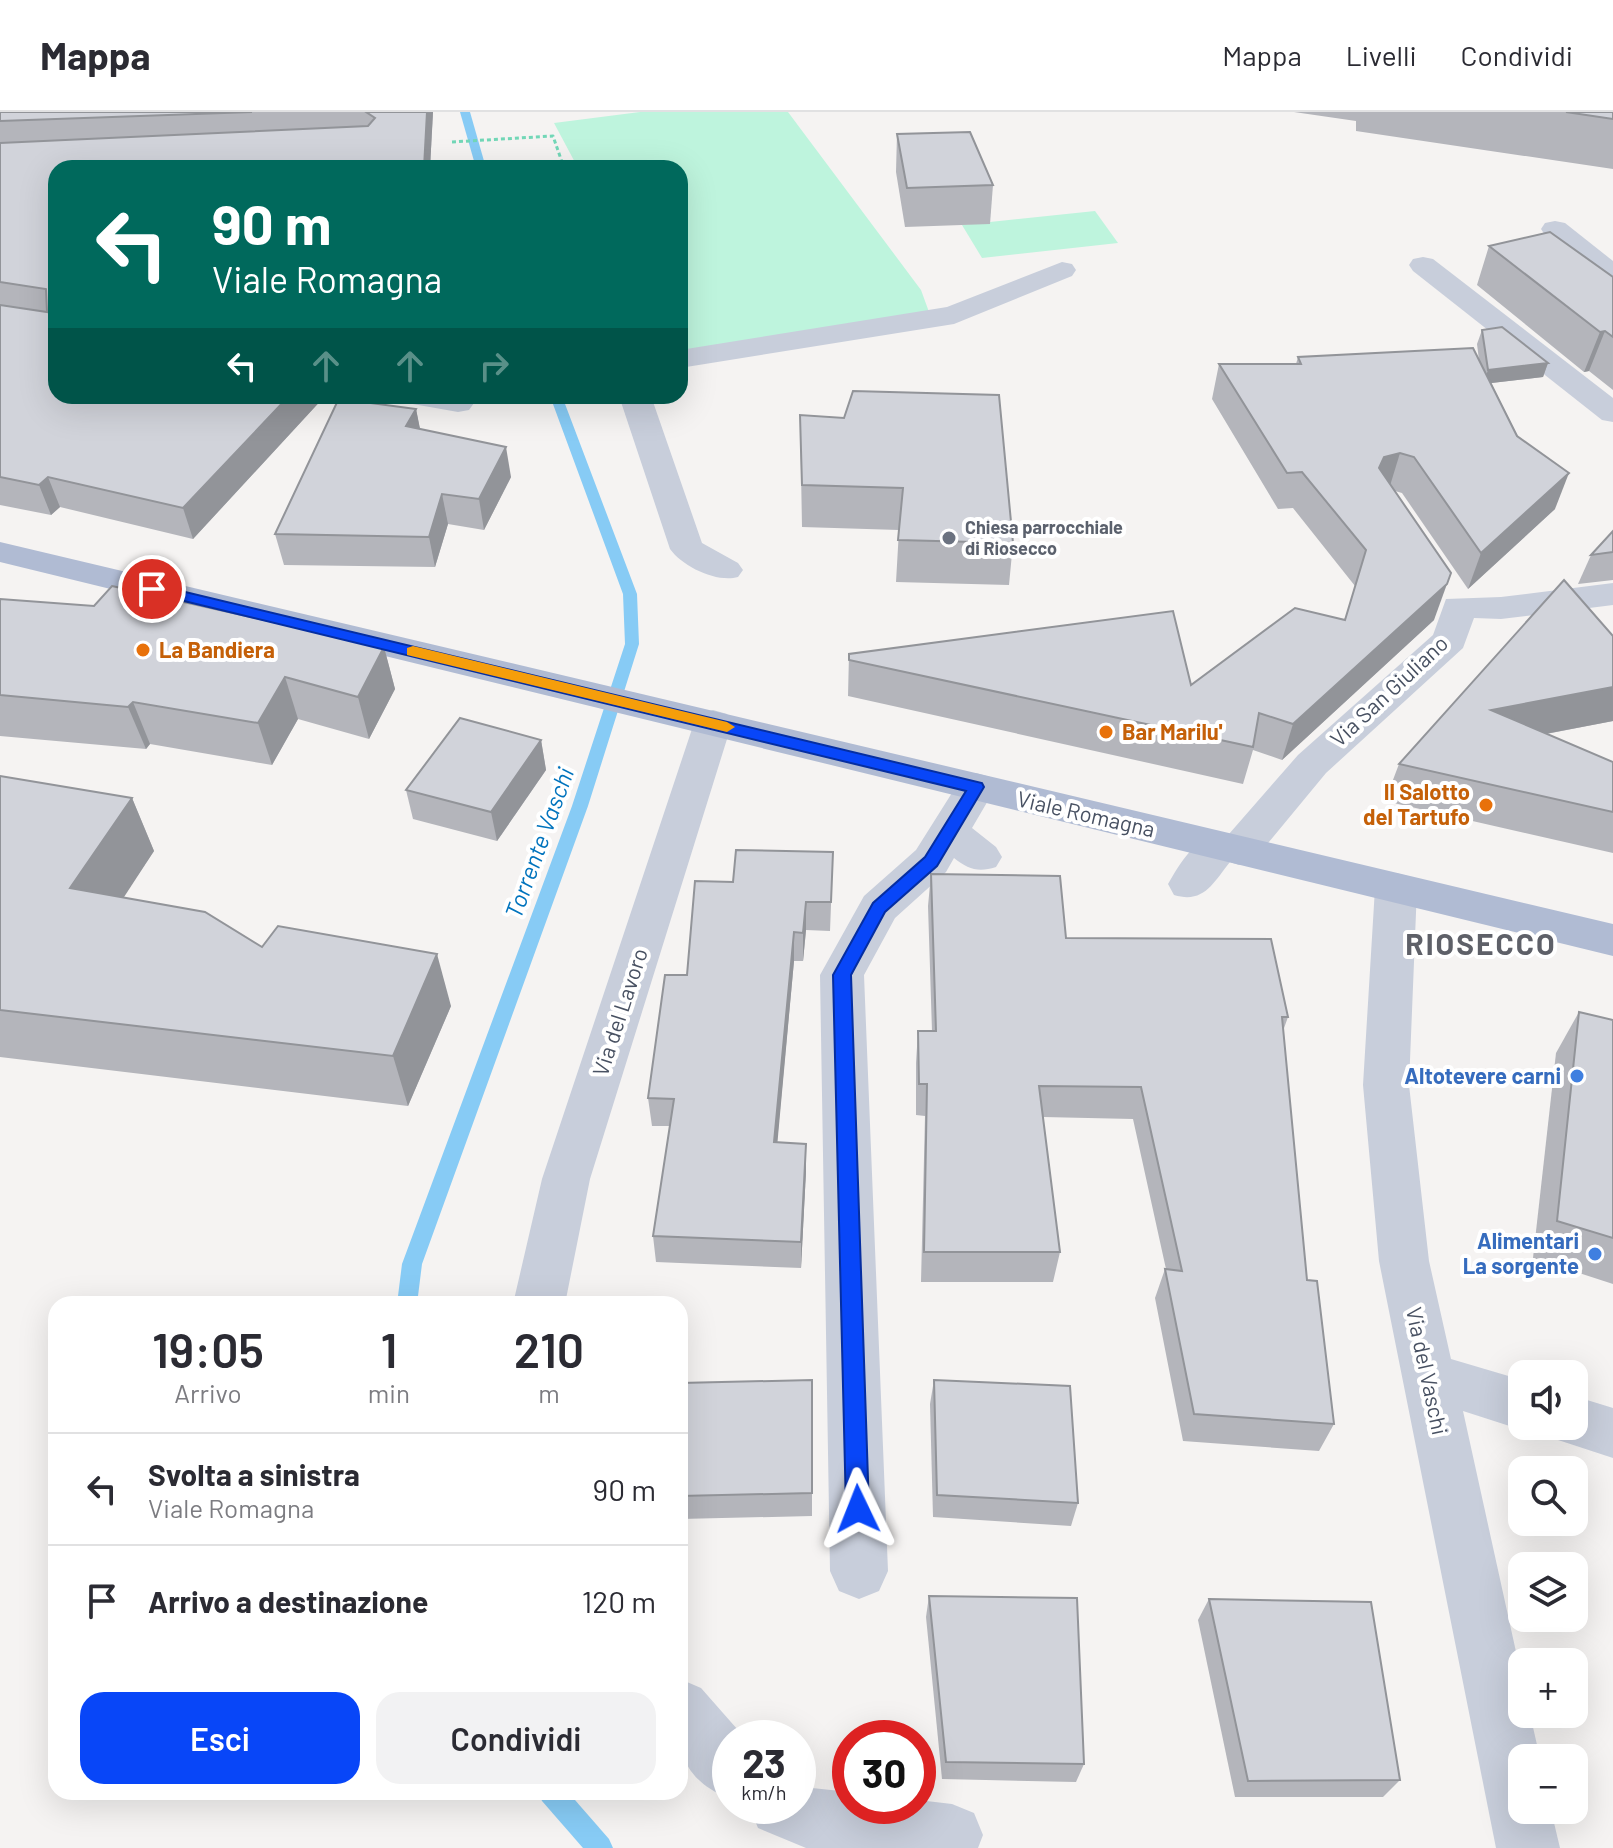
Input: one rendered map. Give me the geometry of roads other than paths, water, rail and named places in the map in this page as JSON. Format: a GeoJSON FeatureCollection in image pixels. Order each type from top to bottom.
{"type":"FeatureCollection","features":[{"type":"Feature","properties":{"kind":"main road","name":"Viale Romagna"},"geometry":{"type":"LineString","coordinates":[[0,552],[1613,940]]}},
{"type":"Feature","properties":{"kind":"street"},"geometry":{"type":"LineString","coordinates":[[1555,229],[1613,275]]}},
{"type":"Feature","properties":{"kind":"street"},"geometry":{"type":"LineString","coordinates":[[1423,265],[1613,413]]}},
{"type":"Feature","properties":{"kind":"street"},"geometry":{"type":"LineString","coordinates":[[688,358],[954,315],[1062,270]]}},
{"type":"Feature","properties":{"kind":"street"},"geometry":{"type":"LineString","coordinates":[[638,404],[687,549],[726,570]]}},
{"type":"Feature","properties":{"kind":"street","name":"Via San Giuliano"},"geometry":{"type":"LineString","coordinates":[[1189,884],[1230,848],[1312,764],[1450,640],[1448,593],[1501,608],[1613,594]]}},
{"type":"Feature","properties":{"kind":"street","name":"Via del Lavoro"},"geometry":{"type":"LineString","coordinates":[[541,1296],[566,1179],[713,723]]}},
{"type":"Feature","properties":{"kind":"street"},"geometry":{"type":"LineString","coordinates":[[859,1571],[842,975],[879,907],[931,861],[964,844],[976,787]]}},
{"type":"Feature","properties":{"kind":"street","name":"Via del Vaschi"},"geometry":{"type":"LineString","coordinates":[[1396,888],[1386,1085],[1404,1261],[1528,1848]]}},
{"type":"Feature","properties":{"kind":"street"},"geometry":{"type":"LineString","coordinates":[[1428,1376],[1508,1401]]}},
{"type":"Feature","properties":{"kind":"street"},"geometry":{"type":"LineString","coordinates":[[1588,1425],[1613,1433]]}},
{"type":"Feature","properties":{"kind":"street"},"geometry":{"type":"LineString","coordinates":[[688,1718],[712,1747]]}},
{"type":"Feature","properties":{"kind":"street"},"geometry":{"type":"LineString","coordinates":[[816,1819],[952,1835]]}},
{"type":"Feature","properties":{"kind":"waterway","name":"Torrente Vaschi"},"geometry":{"type":"LineString","coordinates":[[465,112],[479,160]]}},
{"type":"Feature","properties":{"kind":"waterway","name":"Torrente Vaschi"},"geometry":{"type":"LineString","coordinates":[[408,1296],[412,1264],[580,806],[632,644],[630,594],[559,404]]}},
{"type":"Feature","properties":{"kind":"waterway","name":"Torrente Vaschi"},"geometry":{"type":"LineString","coordinates":[[558,1800],[600,1848]]}},
{"type":"Feature","properties":{"kind":"place","name":"Chiesa parrocchiale di Riosecco"},"geometry":{"type":"Point","coordinates":[949,538]}},
{"type":"Feature","properties":{"kind":"place","name":"La Bandiera"},"geometry":{"type":"Point","coordinates":[143,650]}},
{"type":"Feature","properties":{"kind":"place","name":"Bar Marilu'"},"geometry":{"type":"Point","coordinates":[1106,732]}},
{"type":"Feature","properties":{"kind":"place","name":"Il Salotto del Tartufo"},"geometry":{"type":"Point","coordinates":[1486,805]}},
{"type":"Feature","properties":{"kind":"place","name":"Altotevere carni"},"geometry":{"type":"Point","coordinates":[1577,1076]}},
{"type":"Feature","properties":{"kind":"place","name":"Alimentari La sorgente"},"geometry":{"type":"Point","coordinates":[1595,1254]}},
{"type":"Feature","properties":{"kind":"district","name":"RIOSECCO"},"geometry":{"type":"Point","coordinates":[1481,945]}}]}
